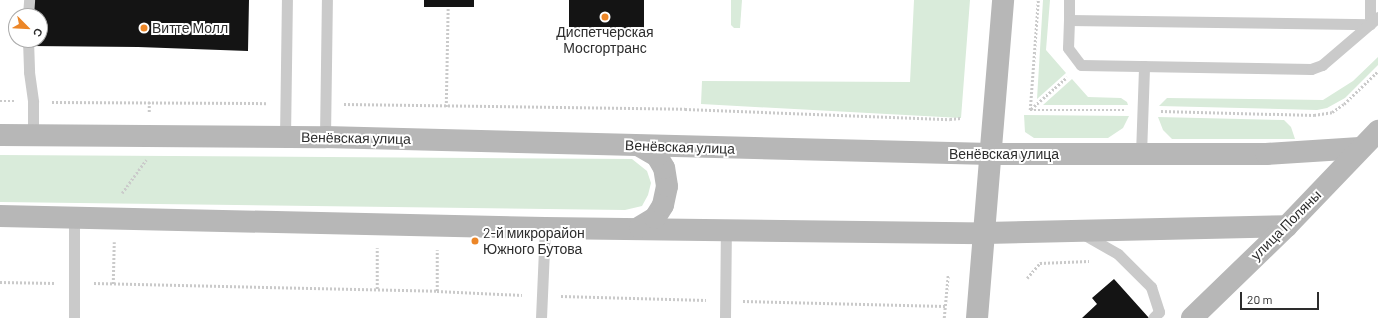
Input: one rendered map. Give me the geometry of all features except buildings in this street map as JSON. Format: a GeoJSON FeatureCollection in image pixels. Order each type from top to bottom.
{"type":"FeatureCollection","features":[{"type":"Feature","properties":{"kind":"main road"},"geometry":{"type":"LineString","coordinates":[[977,318],[1003,0]]}},
{"type":"Feature","properties":{"kind":"main road","name":"улица Поляны"},"geometry":{"type":"LineString","coordinates":[[1192,318],[1287,226],[1360,148],[1378,131]]}},
{"type":"Feature","properties":{"kind":"main road","name":"Венёвская улица"},"geometry":{"type":"LineString","coordinates":[[0,135],[285,138],[325,137],[991,154],[1266,154],[1360,148]]}},
{"type":"Feature","properties":{"kind":"main road"},"geometry":{"type":"LineString","coordinates":[[640,146],[657,156],[664,168],[667,186],[663,204],[656,218],[640,227]]}},
{"type":"Feature","properties":{"kind":"main road"},"geometry":{"type":"LineString","coordinates":[[0,216],[545,228],[640,227],[984,233],[1287,226]]}},
{"type":"Feature","properties":{"kind":"lane"},"geometry":{"type":"LineString","coordinates":[[285,138],[287,0]]}},
{"type":"Feature","properties":{"kind":"lane"},"geometry":{"type":"LineString","coordinates":[[325,137],[327,0]]}},
{"type":"Feature","properties":{"kind":"lane"},"geometry":{"type":"LineString","coordinates":[[1069,0],[1068,48],[1081,64],[1311,69],[1322,65],[1374,21]]}},
{"type":"Feature","properties":{"kind":"lane"},"geometry":{"type":"LineString","coordinates":[[1370,0],[1374,21]]}},
{"type":"Feature","properties":{"kind":"lane"},"geometry":{"type":"LineString","coordinates":[[1068,20],[1374,21]]}},
{"type":"Feature","properties":{"kind":"lane"},"geometry":{"type":"LineString","coordinates":[[28,48],[29,72],[33,102],[33,135]]}},
{"type":"Feature","properties":{"kind":"lane"},"geometry":{"type":"LineString","coordinates":[[1141,154],[1144,66]]}},
{"type":"Feature","properties":{"kind":"lane"},"geometry":{"type":"LineString","coordinates":[[74,218],[74,318]]}},
{"type":"Feature","properties":{"kind":"lane"},"geometry":{"type":"LineString","coordinates":[[541,318],[545,228]]}},
{"type":"Feature","properties":{"kind":"lane"},"geometry":{"type":"LineString","coordinates":[[725,318],[726,229]]}},
{"type":"Feature","properties":{"kind":"lane"},"geometry":{"type":"LineString","coordinates":[[1077,231],[1118,254],[1151,287],[1159,312],[1153,318]]}},
{"type":"Feature","properties":{"kind":"path"},"geometry":{"type":"LineString","coordinates":[[1030,110],[1038,0]]}},
{"type":"Feature","properties":{"kind":"path"},"geometry":{"type":"LineString","coordinates":[[446,107],[448,7]]}},
{"type":"Feature","properties":{"kind":"path"},"geometry":{"type":"LineString","coordinates":[[1030,110],[1081,64]]}},
{"type":"Feature","properties":{"kind":"path"},"geometry":{"type":"LineString","coordinates":[[1030,110],[1143,110],[1314,115],[1332,112],[1344,104],[1378,71]]}},
{"type":"Feature","properties":{"kind":"path"},"geometry":{"type":"LineString","coordinates":[[0,101],[286,104]]}},
{"type":"Feature","properties":{"kind":"path"},"geometry":{"type":"LineString","coordinates":[[326,103],[446,107],[685,109],[950,119],[961,118]]}},
{"type":"Feature","properties":{"kind":"path"},"geometry":{"type":"LineString","coordinates":[[377,290],[377,247],[385,247]]}},
{"type":"Feature","properties":{"kind":"path"},"geometry":{"type":"LineString","coordinates":[[430,248],[438,248],[437,291]]}},
{"type":"Feature","properties":{"kind":"path"},"geometry":{"type":"LineString","coordinates":[[944,318],[948,275]]}},
{"type":"Feature","properties":{"kind":"path"},"geometry":{"type":"LineString","coordinates":[[0,282],[437,291],[542,296],[945,306]]}},
{"type":"Feature","properties":{"kind":"green space"},"geometry":{"type":"Polygon","coordinates":[[[731,0],[742,0],[740,28],[734,28],[731,25],[731,0]]]}},
{"type":"Feature","properties":{"kind":"green space"},"geometry":{"type":"Polygon","coordinates":[[[914,0],[970,0],[961,118],[701,104],[702,81],[910,82],[914,0]]]}},
{"type":"Feature","properties":{"kind":"green space"},"geometry":{"type":"Polygon","coordinates":[[[1043,0],[1050,0],[1046,50],[1066,73],[1037,99],[1043,0]]]}},
{"type":"Feature","properties":{"kind":"green space"},"geometry":{"type":"Polygon","coordinates":[[[1378,57],[1378,65],[1345,98],[1327,108],[1317,110],[1159,106],[1167,98],[1323,100],[1353,81],[1378,57]]]}},
{"type":"Feature","properties":{"kind":"green space"},"geometry":{"type":"Polygon","coordinates":[[[1072,79],[1088,97],[1121,98],[1127,102],[1128,105],[1043,105],[1072,79]]]}},
{"type":"Feature","properties":{"kind":"green space"},"geometry":{"type":"Polygon","coordinates":[[[1024,115],[1129,116],[1123,128],[1108,138],[1034,138],[1025,132],[1024,115]]]}},
{"type":"Feature","properties":{"kind":"green space"},"geometry":{"type":"Polygon","coordinates":[[[1158,117],[1284,120],[1291,127],[1295,139],[1172,139],[1163,130],[1158,117]]]}},
{"type":"Feature","properties":{"kind":"green space"},"geometry":{"type":"Polygon","coordinates":[[[0,155],[632,159],[647,171],[651,183],[648,195],[642,206],[625,210],[0,202],[0,155]]]}},
{"type":"Feature","properties":{"kind":"place","name":"Диспетчерская Мосгортранс"},"geometry":{"type":"Point","coordinates":[605,17]}},
{"type":"Feature","properties":{"kind":"place","name":"Витте Молл"},"geometry":{"type":"Point","coordinates":[144,28]}},
{"type":"Feature","properties":{"kind":"place","name":"2-й микрорайон Южного Бутова"},"geometry":{"type":"Point","coordinates":[475,241]}}]}
